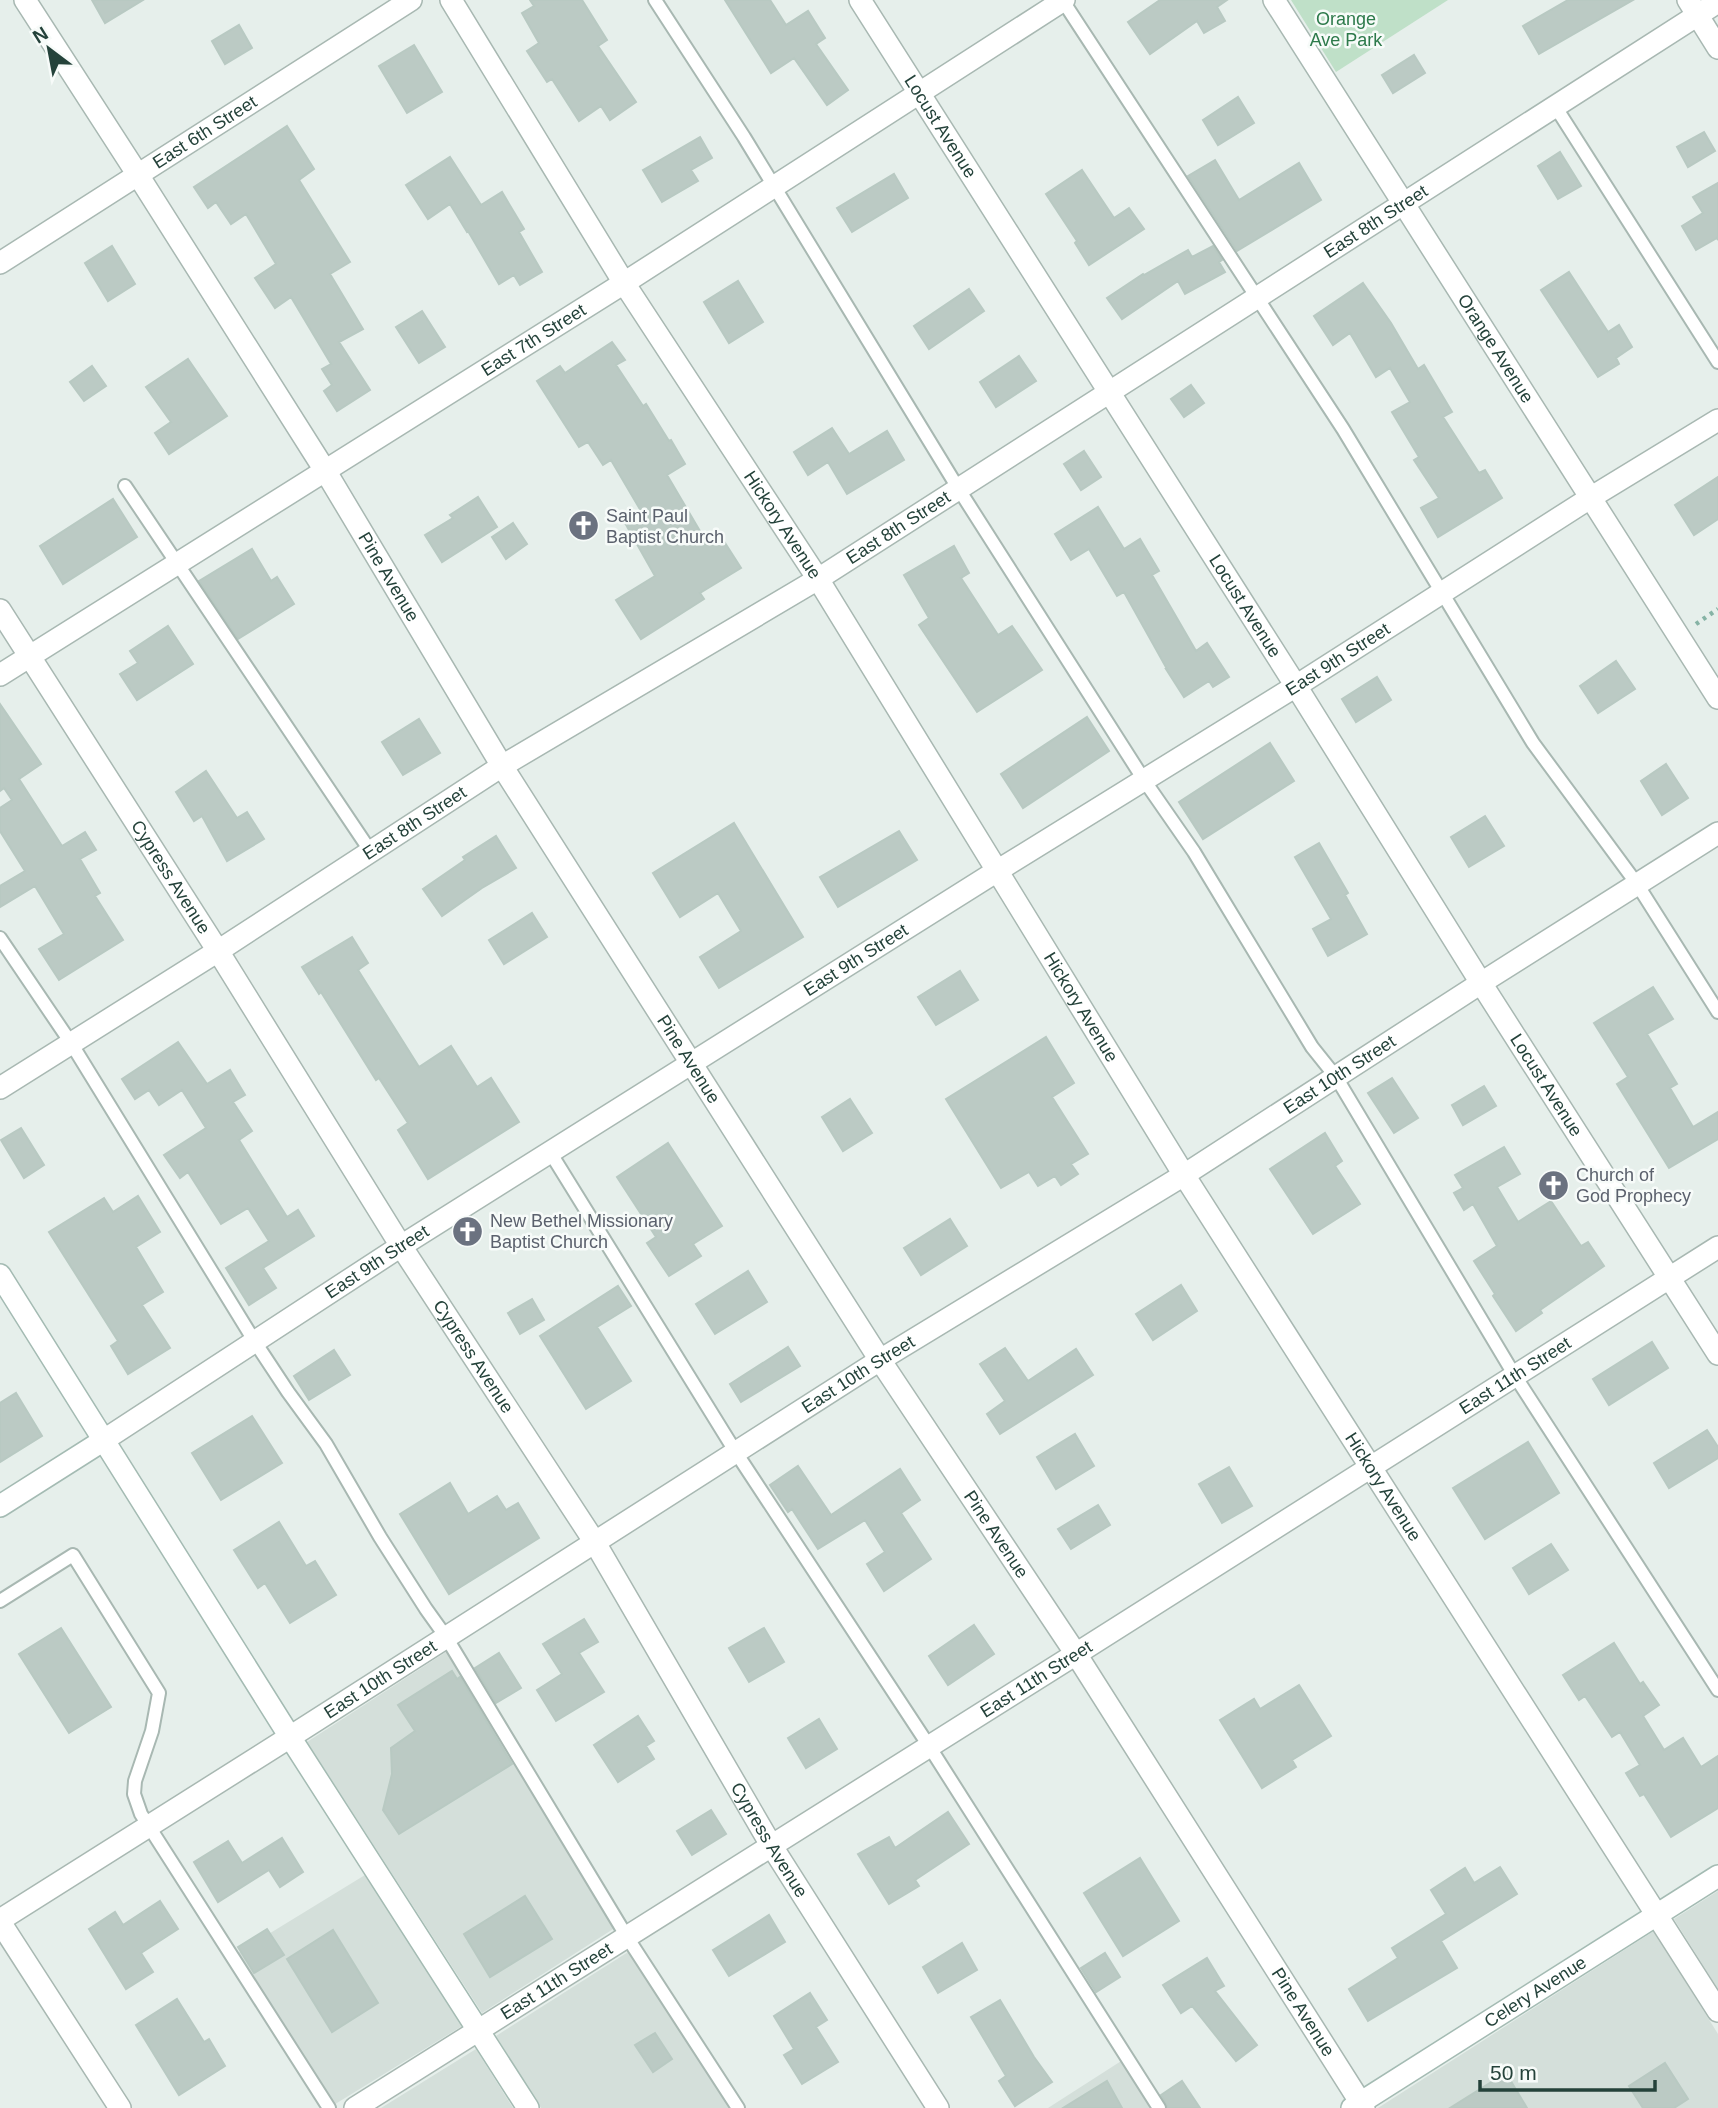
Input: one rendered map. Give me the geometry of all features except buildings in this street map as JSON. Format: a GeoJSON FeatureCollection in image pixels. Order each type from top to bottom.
{"type":"FeatureCollection","features":[{"type":"Feature","properties":{"kind":"street","name":"Pine Avenue"},"geometry":{"type":"LineString","coordinates":[[25,0],[326,472],[502,766],[880,1360],[1076,1654],[1359,2106]]}},
{"type":"Feature","properties":{"kind":"street","name":"East 6th Street"},"geometry":{"type":"LineString","coordinates":[[0,264],[411,0]]}},
{"type":"Feature","properties":{"kind":"street","name":"Hickory Avenue"},"geometry":{"type":"LineString","coordinates":[[451,0],[624,283],[818,579],[1184,1175],[1718,2011]]}},
{"type":"Feature","properties":{"kind":"street","name":"Locust Avenue"},"geometry":{"type":"LineString","coordinates":[[860,0],[1718,1354]]}},
{"type":"Feature","properties":{"kind":"street","name":"East 7th Street"},"geometry":{"type":"LineString","coordinates":[[0,675],[624,283],[1063,0]]}},
{"type":"Feature","properties":{"kind":"street","name":"Orange Avenue"},"geometry":{"type":"LineString","coordinates":[[1273,0],[1718,698]]}},
{"type":"Feature","properties":{"kind":"street","name":"East 8th Street"},"geometry":{"type":"LineString","coordinates":[[0,1088],[218,951],[502,766],[818,579],[1555,106],[1692,8],[1718,2]]}},
{"type":"Feature","properties":{"kind":"street"},"geometry":{"type":"LineString","coordinates":[[1692,8],[1718,48]]}},
{"type":"Feature","properties":{"kind":"street","name":"East 9th Street"},"geometry":{"type":"LineString","coordinates":[[0,1506],[401,1246],[1718,420]]}},
{"type":"Feature","properties":{"kind":"street","name":"Cypress Avenue"},"geometry":{"type":"LineString","coordinates":[[0,610],[218,951],[401,1246],[594,1541],[771,1845],[938,2108]]}},
{"type":"Feature","properties":{"kind":"street","name":"East 10th Street"},"geometry":{"type":"LineString","coordinates":[[0,1921],[735,1451],[1184,1175],[1480,982],[1718,833]]}},
{"type":"Feature","properties":{"kind":"street","name":"East 11th Street"},"geometry":{"type":"LineString","coordinates":[[355,2108],[1718,1247]]}},
{"type":"Feature","properties":{"kind":"street"},"geometry":{"type":"LineString","coordinates":[[0,1275],[290,1737],[528,2108]]}},
{"type":"Feature","properties":{"kind":"street","name":"Celery Avenue"},"geometry":{"type":"LineString","coordinates":[[1359,2106],[1718,1876]]}},
{"type":"Feature","properties":{"kind":"street"},"geometry":{"type":"LineString","coordinates":[[0,1921],[120,2108]]}},
{"type":"Feature","properties":{"kind":"lane"},"geometry":{"type":"LineString","coordinates":[[655,0],[744,137],[958,488],[1144,780],[1194,852],[1312,1047],[1336,1077],[1515,1376],[1718,1690]]}},
{"type":"Feature","properties":{"kind":"lane"},"geometry":{"type":"LineString","coordinates":[[1063,0],[1343,429],[1533,743],[1637,884],[1718,1012]]}},
{"type":"Feature","properties":{"kind":"lane"},"geometry":{"type":"LineString","coordinates":[[1555,106],[1718,362]]}},
{"type":"Feature","properties":{"kind":"lane"},"geometry":{"type":"LineString","coordinates":[[125,486],[371,852]]}},
{"type":"Feature","properties":{"kind":"lane"},"geometry":{"type":"LineString","coordinates":[[0,938],[71,1043],[255,1342],[326,1444],[380,1537],[446,1637],[627,1937],[738,2108]]}},
{"type":"Feature","properties":{"kind":"lane"},"geometry":{"type":"LineString","coordinates":[[550,1152],[735,1451],[929,1746],[1159,2108]]}},
{"type":"Feature","properties":{"kind":"lane"},"geometry":{"type":"LineString","coordinates":[[0,1601],[73,1555],[86,1575],[159,1693],[152,1731],[135,1781],[137,1805],[329,2108]]}},
{"type":"Feature","properties":{"kind":"shaded area"},"geometry":{"type":"Polygon","coordinates":[[[446,1652],[621,1924],[482,2013],[307,1742],[446,1652]]]}},
{"type":"Feature","properties":{"kind":"shaded area"},"geometry":{"type":"Polygon","coordinates":[[[365,1875],[462,2026],[332,2106],[236,1954],[365,1875]]]}},
{"type":"Feature","properties":{"kind":"shaded area"},"geometry":{"type":"Polygon","coordinates":[[[1718,1891],[1718,1989],[1674,1919],[1718,1891]]]}},
{"type":"Feature","properties":{"kind":"shaded area"},"geometry":{"type":"Polygon","coordinates":[[[1654,1931],[1718,2034],[1718,2108],[1378,2108],[1654,1931]]]}},
{"type":"Feature","properties":{"kind":"shaded area"},"geometry":{"type":"Polygon","coordinates":[[[636,1947],[739,2108],[541,2108],[496,2036],[636,1947]]]}},
{"type":"Feature","properties":{"kind":"shaded area"},"geometry":{"type":"Polygon","coordinates":[[[476,2049],[513,2108],[381,2108],[476,2049]]]}},
{"type":"Feature","properties":{"kind":"shaded area"},"geometry":{"type":"Polygon","coordinates":[[[1129,2056],[1163,2108],[1048,2108],[1129,2056]]]}},
{"type":"Feature","properties":{"kind":"green space","name":"Orange Ave Park"},"geometry":{"type":"Polygon","coordinates":[[[1291,0],[1448,0],[1336,72],[1291,0]]]}},
{"type":"Feature","properties":{"kind":"place","name":"Saint Paul Baptist Church"},"geometry":{"type":"Point","coordinates":[583,526]}},
{"type":"Feature","properties":{"kind":"place","name":"Church of God Prophecy"},"geometry":{"type":"Point","coordinates":[1553,1185]}},
{"type":"Feature","properties":{"kind":"place","name":"New Bethel Missionary Baptist Church"},"geometry":{"type":"Point","coordinates":[467,1231]}}]}
